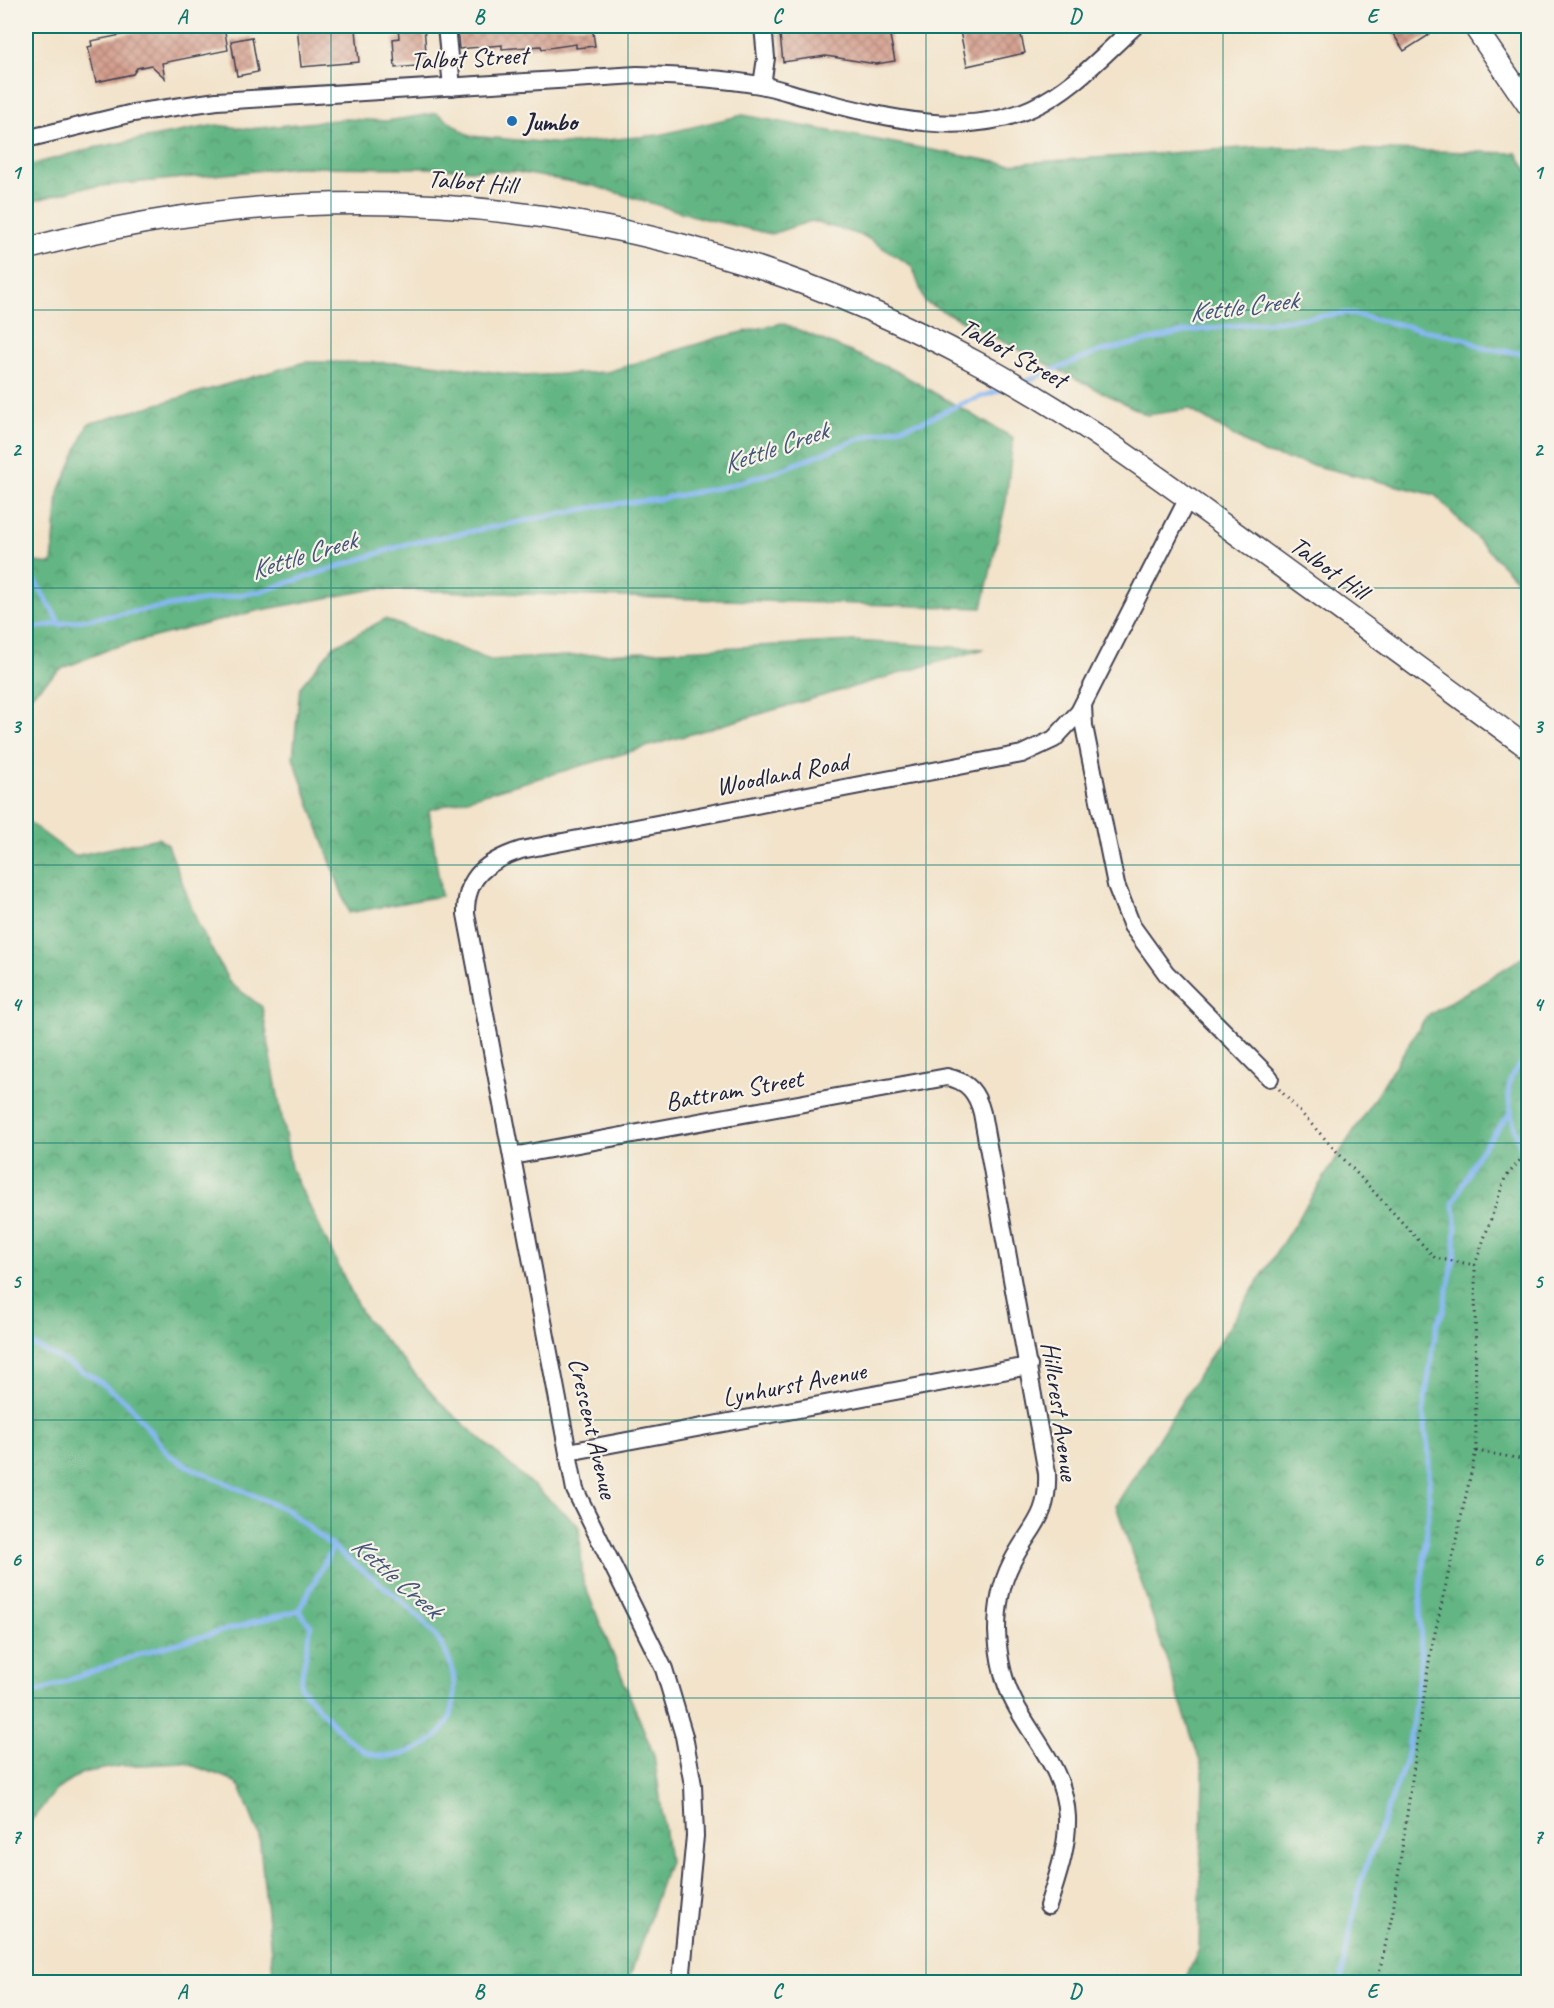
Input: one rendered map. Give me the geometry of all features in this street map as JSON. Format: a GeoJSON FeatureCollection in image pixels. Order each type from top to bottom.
{"type":"FeatureCollection","features":[{"type":"Feature","properties":{"kind":"main road"},"geometry":{"type":"LineString","coordinates":[[1474,26],[1528,105]]}},
{"type":"Feature","properties":{"kind":"main road","name":"Talbot Hill"},"geometry":{"type":"LineString","coordinates":[[26,249],[153,221],[317,204],[417,204],[496,210],[581,221],[702,249],[781,273],[901,324]]}},
{"type":"Feature","properties":{"kind":"main road","name":"Talbot Street"},"geometry":{"type":"LineString","coordinates":[[901,324],[977,362],[1095,434]]}},
{"type":"Feature","properties":{"kind":"main road","name":"Talbot Hill"},"geometry":{"type":"LineString","coordinates":[[1095,434],[1188,498],[1528,748]]}},
{"type":"Feature","properties":{"kind":"street"},"geometry":{"type":"LineString","coordinates":[[446,26],[452,87]]}},
{"type":"Feature","properties":{"kind":"street"},"geometry":{"type":"LineString","coordinates":[[762,85],[766,58],[763,26]]}},
{"type":"Feature","properties":{"kind":"street","name":"Talbot Street"},"geometry":{"type":"LineString","coordinates":[[26,139],[133,113],[217,101],[638,75],[687,76],[762,85],[909,120],[972,124],[1002,119],[1033,107],[1059,92],[1135,26]]}},
{"type":"Feature","properties":{"kind":"street","name":"Woodland Road"},"geometry":{"type":"LineString","coordinates":[[478,873],[497,858],[521,850],[1022,754],[1054,739],[1083,705],[1188,498]]}},
{"type":"Feature","properties":{"kind":"street"},"geometry":{"type":"LineString","coordinates":[[1083,705],[1084,726],[1113,871],[1125,913],[1142,944],[1166,973],[1270,1078]]}},
{"type":"Feature","properties":{"kind":"street","name":"Crescent Avenue"},"geometry":{"type":"LineString","coordinates":[[478,873],[468,891],[466,914],[568,1452],[580,1503],[664,1669],[684,1736],[693,1785],[695,1836],[681,1983]]}},
{"type":"Feature","properties":{"kind":"street","name":"Battram Street"},"geometry":{"type":"LineString","coordinates":[[512,1156],[928,1080],[947,1077],[965,1083]]}},
{"type":"Feature","properties":{"kind":"street","name":"Hillcrest Avenue"},"geometry":{"type":"LineString","coordinates":[[965,1083],[976,1096],[982,1113],[1047,1473],[1047,1492],[1039,1521],[1006,1575],[1000,1597],[997,1631],[1004,1676],[1013,1701],[1052,1762],[1065,1803],[1064,1857],[1048,1906]]}},
{"type":"Feature","properties":{"kind":"street","name":"Lynhurst Avenue"},"geometry":{"type":"LineString","coordinates":[[568,1452],[1029,1366]]}},
{"type":"Feature","properties":{"kind":"path"},"geometry":{"type":"LineString","coordinates":[[1270,1078],[1435,1258],[1475,1265]]}},
{"type":"Feature","properties":{"kind":"path"},"geometry":{"type":"LineString","coordinates":[[1377,1983],[1393,1911],[1430,1655],[1476,1450],[1475,1265],[1504,1178],[1528,1151]]}},
{"type":"Feature","properties":{"kind":"path"},"geometry":{"type":"LineString","coordinates":[[1476,1450],[1528,1460]]}},
{"type":"Feature","properties":{"kind":"green space"},"geometry":{"type":"Polygon","coordinates":[[[437,113],[470,136],[564,144],[659,135],[743,115],[1007,164],[1257,147],[1517,153],[1528,172],[1528,592],[1435,495],[1263,453],[1189,409],[1147,415],[925,302],[912,266],[864,236],[811,221],[771,234],[701,218],[594,186],[517,172],[430,168],[296,167],[81,188],[26,203],[26,166],[93,148],[216,125],[249,129],[345,119],[387,121],[437,113]]]}},
{"type":"Feature","properties":{"kind":"green space"},"geometry":{"type":"Polygon","coordinates":[[[782,323],[896,371],[1013,438],[1006,502],[982,608],[375,589],[256,611],[112,648],[61,669],[26,699],[26,561],[52,564],[58,494],[88,424],[305,362],[424,363],[523,376],[607,372],[717,338],[782,323]]]}},
{"type":"Feature","properties":{"kind":"green space"},"geometry":{"type":"Polygon","coordinates":[[[385,619],[490,660],[853,641],[984,649],[429,810],[441,896],[349,913],[293,758],[300,687],[334,646],[385,619]]]}},
{"type":"Feature","properties":{"kind":"green space"},"geometry":{"type":"Polygon","coordinates":[[[26,820],[74,856],[158,838],[168,845],[198,924],[230,983],[262,1007],[291,1168],[362,1314],[441,1404],[579,1526],[583,1581],[654,1755],[669,1861],[628,1982],[274,1982],[259,1835],[240,1787],[230,1779],[185,1763],[120,1766],[82,1773],[56,1790],[26,1827],[26,820]]]}},
{"type":"Feature","properties":{"kind":"green space"},"geometry":{"type":"Polygon","coordinates":[[[1528,954],[1528,1982],[1184,1982],[1199,1949],[1203,1771],[1116,1505],[1426,1017],[1528,954]]]}},
{"type":"Feature","properties":{"kind":"building"},"geometry":{"type":"Polygon","coordinates":[[[145,26],[164,26],[166,33],[170,33],[224,26],[228,50],[162,63],[165,78],[151,65],[137,68],[133,74],[96,82],[88,47],[92,46],[91,41],[146,30],[145,26]]]}},
{"type":"Feature","properties":{"kind":"building"},"geometry":{"type":"Polygon","coordinates":[[[297,26],[345,26],[345,30],[356,29],[359,62],[301,67],[297,26]]]}},
{"type":"Feature","properties":{"kind":"building"},"geometry":{"type":"Polygon","coordinates":[[[398,26],[424,26],[427,65],[395,68],[393,39],[399,38],[398,26]]]}},
{"type":"Feature","properties":{"kind":"building"},"geometry":{"type":"Polygon","coordinates":[[[457,26],[592,26],[595,46],[576,48],[576,44],[542,49],[541,46],[502,49],[502,45],[459,49],[457,26]]]}},
{"type":"Feature","properties":{"kind":"building"},"geometry":{"type":"Polygon","coordinates":[[[779,26],[859,26],[860,29],[888,26],[895,61],[876,64],[826,56],[783,62],[779,26]]]}},
{"type":"Feature","properties":{"kind":"building"},"geometry":{"type":"Polygon","coordinates":[[[959,26],[1019,26],[1025,53],[967,66],[959,26]]]}},
{"type":"Feature","properties":{"kind":"building"},"geometry":{"type":"Polygon","coordinates":[[[1388,26],[1423,26],[1429,35],[1404,51],[1388,26]]]}},
{"type":"Feature","properties":{"kind":"building"},"geometry":{"type":"Polygon","coordinates":[[[252,37],[258,72],[237,76],[231,41],[252,37]]]}},
{"type":"Feature","properties":{"kind":"waterway","name":"Kettle Creek"},"geometry":{"type":"LineString","coordinates":[[1024,382],[1098,352],[1189,331],[1347,313],[1465,339],[1483,348],[1528,354]]}},
{"type":"Feature","properties":{"kind":"waterway","name":"Kettle Creek"},"geometry":{"type":"LineString","coordinates":[[26,629],[263,591],[407,544],[605,505],[660,499],[728,486],[780,470],[862,438],[924,421],[963,403],[1010,387]]}},
{"type":"Feature","properties":{"kind":"waterway"},"geometry":{"type":"LineString","coordinates":[[26,566],[61,625]]}},
{"type":"Feature","properties":{"kind":"waterway"},"geometry":{"type":"LineString","coordinates":[[1528,1055],[1511,1078],[1509,1087],[1510,1110],[1528,1165]]}},
{"type":"Feature","properties":{"kind":"waterway"},"geometry":{"type":"LineString","coordinates":[[1342,1982],[1360,1883],[1405,1763],[1413,1722],[1421,1654],[1420,1599],[1429,1510],[1429,1454],[1423,1413],[1437,1323],[1443,1312],[1455,1254],[1456,1217],[1453,1204],[1478,1154],[1512,1111]]}},
{"type":"Feature","properties":{"kind":"waterway","name":"Kettle Creek"},"geometry":{"type":"LineString","coordinates":[[26,1341],[93,1377],[127,1402],[169,1455],[192,1468],[287,1510],[333,1547],[299,1610],[146,1652],[26,1696]]}},
{"type":"Feature","properties":{"kind":"waterway","name":"Kettle Creek"},"geometry":{"type":"LineString","coordinates":[[299,1610],[311,1626],[300,1686],[347,1738],[364,1751],[384,1756],[417,1749],[427,1744],[443,1730],[451,1715],[454,1686],[452,1668],[440,1643],[414,1612],[333,1547]]}},
{"type":"Feature","properties":{"kind":"place","name":"Jumbo"},"geometry":{"type":"Point","coordinates":[512,121]}}]}
